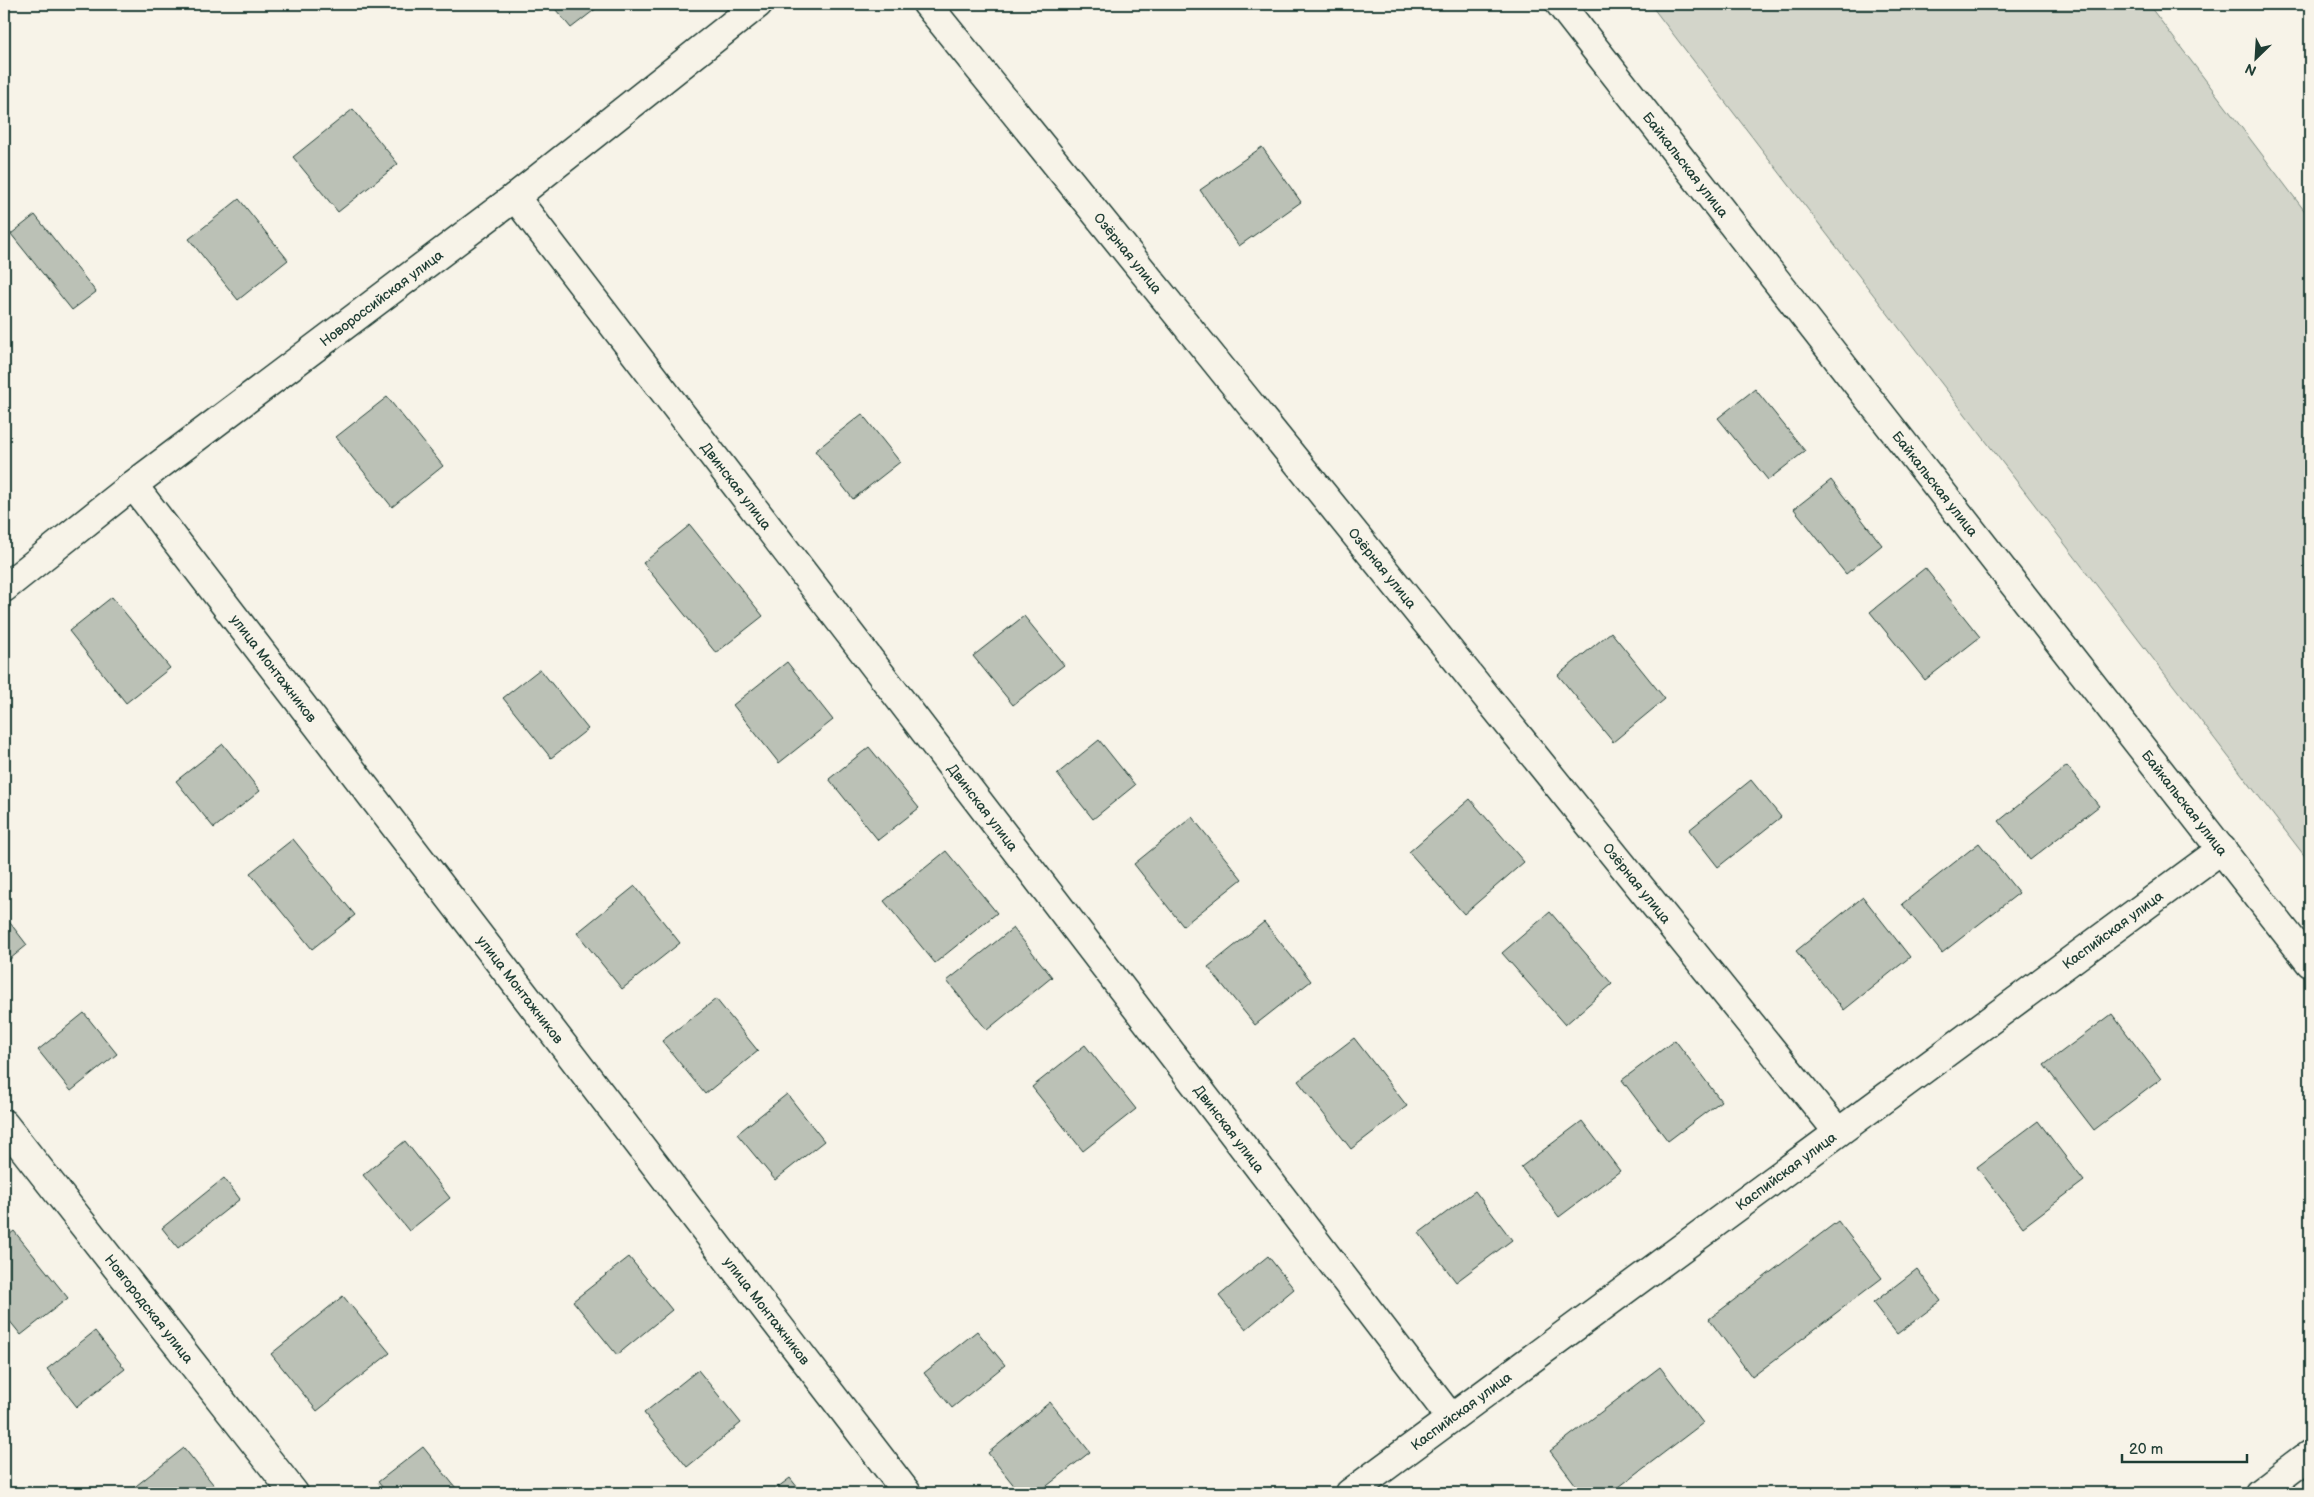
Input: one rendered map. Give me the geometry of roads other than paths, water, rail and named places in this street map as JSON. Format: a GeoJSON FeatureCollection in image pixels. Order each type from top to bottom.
{"type":"FeatureCollection","features":[{"type":"Feature","properties":{"kind":"street","name":"Новороссийская улица"},"geometry":{"type":"LineString","coordinates":[[4,588],[133,485],[515,198],[758,4]]}},
{"type":"Feature","properties":{"kind":"street","name":"Озёрная улица"},"geometry":{"type":"LineString","coordinates":[[927,4],[1838,1132]]}},
{"type":"Feature","properties":{"kind":"street","name":"Байкальская улица"},"geometry":{"type":"LineString","coordinates":[[1560,4],[2310,963]]}},
{"type":"Feature","properties":{"kind":"street","name":"Двинская улица"},"geometry":{"type":"LineString","coordinates":[[515,198],[1451,1418]]}},
{"type":"Feature","properties":{"kind":"street","name":"улица Монтажников"},"geometry":{"type":"LineString","coordinates":[[133,485],[907,1493]]}},
{"type":"Feature","properties":{"kind":"street","name":"Каспийская улица"},"geometry":{"type":"LineString","coordinates":[[1350,1493],[2222,849]]}},
{"type":"Feature","properties":{"kind":"street","name":"Новгородская улица"},"geometry":{"type":"LineString","coordinates":[[4,1124],[294,1493]]}},
{"type":"Feature","properties":{"kind":"street"},"geometry":{"type":"LineString","coordinates":[[2259,1493],[2310,1454]]}}]}
